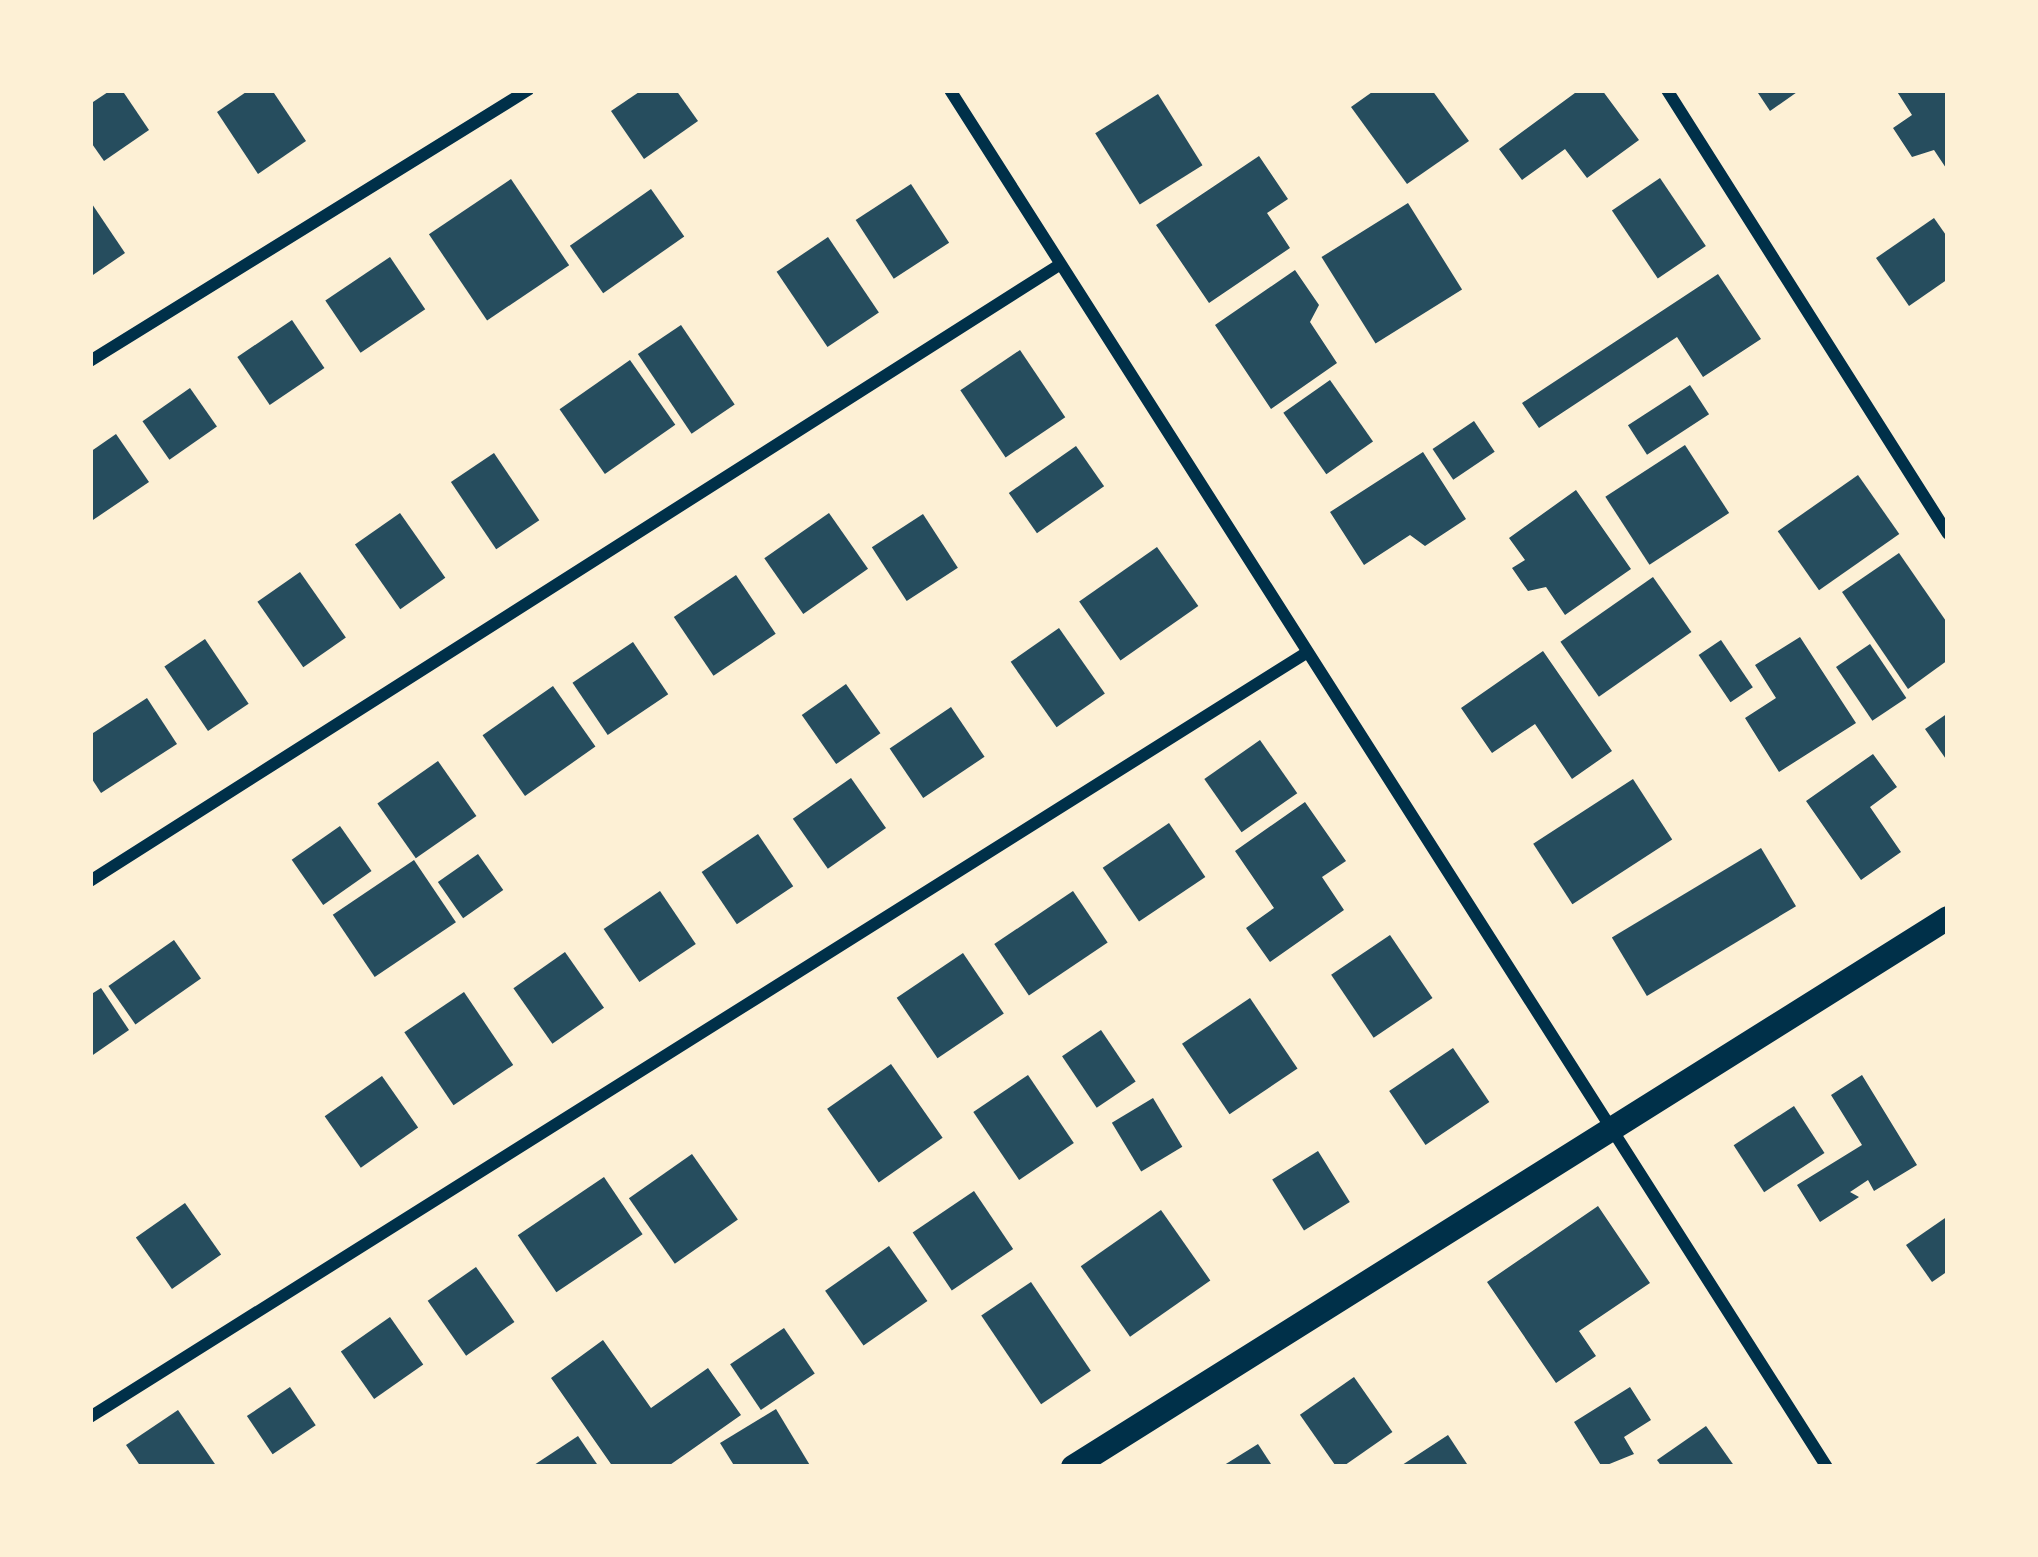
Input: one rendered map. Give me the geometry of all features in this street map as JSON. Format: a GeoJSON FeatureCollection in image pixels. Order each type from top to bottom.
{"type":"FeatureCollection","features":[{"type":"Feature","properties":{"kind":"main road"},"geometry":{"type":"LineString","coordinates":[[1073,1467],[1948,918]]}},
{"type":"Feature","properties":{"kind":"street"},"geometry":{"type":"LineString","coordinates":[[90,361],[528,90]]}},
{"type":"Feature","properties":{"kind":"street"},"geometry":{"type":"LineString","coordinates":[[950,90],[1826,1467]]}},
{"type":"Feature","properties":{"kind":"street"},"geometry":{"type":"LineString","coordinates":[[1667,90],[1948,533]]}},
{"type":"Feature","properties":{"kind":"street"},"geometry":{"type":"LineString","coordinates":[[90,881],[1059,265]]}},
{"type":"Feature","properties":{"kind":"street"},"geometry":{"type":"LineString","coordinates":[[90,1417],[1306,652]]}},
{"type":"Feature","properties":{"kind":"building"},"geometry":{"type":"Polygon","coordinates":[[[111,90],[122,90],[149,130],[104,161],[90,141],[90,104],[111,90]]]}},
{"type":"Feature","properties":{"kind":"building"},"geometry":{"type":"Polygon","coordinates":[[[249,90],[272,90],[306,141],[258,174],[217,112],[249,90]]]}},
{"type":"Feature","properties":{"kind":"building"},"geometry":{"type":"Polygon","coordinates":[[[642,90],[676,90],[698,121],[644,159],[611,111],[642,90]]]}},
{"type":"Feature","properties":{"kind":"building"},"geometry":{"type":"Polygon","coordinates":[[[1375,90],[1432,90],[1469,141],[1407,184],[1351,107],[1375,90]]]}},
{"type":"Feature","properties":{"kind":"building"},"geometry":{"type":"Polygon","coordinates":[[[1579,90],[1602,90],[1639,140],[1587,178],[1565,149],[1522,180],[1499,149],[1579,90]]]}},
{"type":"Feature","properties":{"kind":"building"},"geometry":{"type":"Polygon","coordinates":[[[1756,90],[1800,90],[1770,111],[1756,90]]]}},
{"type":"Feature","properties":{"kind":"building"},"geometry":{"type":"Polygon","coordinates":[[[1896,90],[1948,90],[1948,171],[1934,150],[1912,157],[1893,128],[1912,115],[1896,90]]]}},
{"type":"Feature","properties":{"kind":"building"},"geometry":{"type":"Polygon","coordinates":[[[1158,94],[1203,165],[1140,204],[1095,133],[1158,94]]]}},
{"type":"Feature","properties":{"kind":"building"},"geometry":{"type":"Polygon","coordinates":[[[1259,156],[1288,199],[1267,213],[1290,248],[1209,303],[1156,225],[1259,156]]]}},
{"type":"Feature","properties":{"kind":"building"},"geometry":{"type":"Polygon","coordinates":[[[1660,178],[1706,246],[1658,278],[1612,210],[1660,178]]]}},
{"type":"Feature","properties":{"kind":"building"},"geometry":{"type":"Polygon","coordinates":[[[511,179],[569,265],[487,321],[429,234],[511,179]]]}},
{"type":"Feature","properties":{"kind":"building"},"geometry":{"type":"Polygon","coordinates":[[[911,184],[949,243],[894,279],[856,220],[911,184]]]}},
{"type":"Feature","properties":{"kind":"building"},"geometry":{"type":"Polygon","coordinates":[[[651,189],[684,237],[603,293],[570,246],[651,189]]]}},
{"type":"Feature","properties":{"kind":"building"},"geometry":{"type":"Polygon","coordinates":[[[90,201],[125,253],[90,277],[90,201]]]}},
{"type":"Feature","properties":{"kind":"building"},"geometry":{"type":"Polygon","coordinates":[[[1408,203],[1462,290],[1376,344],[1321,257],[1408,203]]]}},
{"type":"Feature","properties":{"kind":"building"},"geometry":{"type":"Polygon","coordinates":[[[1934,218],[1948,238],[1948,279],[1909,306],[1876,258],[1934,218]]]}},
{"type":"Feature","properties":{"kind":"building"},"geometry":{"type":"Polygon","coordinates":[[[828,237],[879,312],[827,347],[777,272],[828,237]]]}},
{"type":"Feature","properties":{"kind":"building"},"geometry":{"type":"Polygon","coordinates":[[[390,257],[425,309],[361,353],[325,301],[390,257]]]}},
{"type":"Feature","properties":{"kind":"building"},"geometry":{"type":"Polygon","coordinates":[[[1295,270],[1319,305],[1310,322],[1337,363],[1271,409],[1215,325],[1295,270]]]}},
{"type":"Feature","properties":{"kind":"building"},"geometry":{"type":"Polygon","coordinates":[[[1718,274],[1761,339],[1703,377],[1677,337],[1539,428],[1522,403],[1718,274]]]}},
{"type":"Feature","properties":{"kind":"building"},"geometry":{"type":"Polygon","coordinates":[[[292,320],[324,368],[270,405],[237,357],[292,320]]]}},
{"type":"Feature","properties":{"kind":"building"},"geometry":{"type":"Polygon","coordinates":[[[681,325],[735,405],[692,434],[638,354],[681,325]]]}},
{"type":"Feature","properties":{"kind":"building"},"geometry":{"type":"Polygon","coordinates":[[[1020,350],[1065,417],[1006,457],[960,390],[1020,350]]]}},
{"type":"Feature","properties":{"kind":"building"},"geometry":{"type":"Polygon","coordinates":[[[630,360],[675,425],[605,474],[560,409],[630,360]]]}},
{"type":"Feature","properties":{"kind":"building"},"geometry":{"type":"Polygon","coordinates":[[[1330,380],[1373,441],[1326,474],[1283,413],[1330,380]]]}},
{"type":"Feature","properties":{"kind":"building"},"geometry":{"type":"Polygon","coordinates":[[[1690,385],[1709,414],[1647,455],[1628,425],[1690,385]]]}},
{"type":"Feature","properties":{"kind":"building"},"geometry":{"type":"Polygon","coordinates":[[[190,388],[217,427],[169,460],[142,421],[190,388]]]}},
{"type":"Feature","properties":{"kind":"building"},"geometry":{"type":"Polygon","coordinates":[[[1474,421],[1495,452],[1453,480],[1433,449],[1474,421]]]}},
{"type":"Feature","properties":{"kind":"building"},"geometry":{"type":"Polygon","coordinates":[[[116,434],[149,482],[90,522],[90,452],[116,434]]]}},
{"type":"Feature","properties":{"kind":"building"},"geometry":{"type":"Polygon","coordinates":[[[1685,445],[1729,513],[1649,565],[1605,497],[1685,445]]]}},
{"type":"Feature","properties":{"kind":"building"},"geometry":{"type":"Polygon","coordinates":[[[1076,446],[1104,486],[1037,533],[1009,493],[1076,446]]]}},
{"type":"Feature","properties":{"kind":"building"},"geometry":{"type":"Polygon","coordinates":[[[1423,452],[1466,519],[1425,546],[1410,535],[1364,565],[1330,512],[1423,452]]]}},
{"type":"Feature","properties":{"kind":"building"},"geometry":{"type":"Polygon","coordinates":[[[494,453],[539,520],[496,549],[451,482],[494,453]]]}},
{"type":"Feature","properties":{"kind":"building"},"geometry":{"type":"Polygon","coordinates":[[[1858,475],[1899,534],[1819,590],[1778,531],[1858,475]]]}},
{"type":"Feature","properties":{"kind":"building"},"geometry":{"type":"Polygon","coordinates":[[[1576,490],[1631,569],[1565,615],[1546,587],[1528,591],[1512,568],[1525,560],[1509,538],[1576,490]]]}},
{"type":"Feature","properties":{"kind":"building"},"geometry":{"type":"Polygon","coordinates":[[[400,513],[445,578],[400,609],[355,545],[400,513]]]}},
{"type":"Feature","properties":{"kind":"building"},"geometry":{"type":"Polygon","coordinates":[[[829,513],[868,569],[803,614],[764,558],[829,513]]]}},
{"type":"Feature","properties":{"kind":"building"},"geometry":{"type":"Polygon","coordinates":[[[923,514],[958,568],[907,601],[872,547],[923,514]]]}},
{"type":"Feature","properties":{"kind":"building"},"geometry":{"type":"Polygon","coordinates":[[[1157,547],[1198,606],[1120,660],[1079,601],[1157,547]]]}},
{"type":"Feature","properties":{"kind":"building"},"geometry":{"type":"Polygon","coordinates":[[[1899,553],[1948,624],[1948,660],[1908,689],[1842,592],[1899,553]]]}},
{"type":"Feature","properties":{"kind":"building"},"geometry":{"type":"Polygon","coordinates":[[[300,572],[346,638],[303,667],[257,602],[300,572]]]}},
{"type":"Feature","properties":{"kind":"building"},"geometry":{"type":"Polygon","coordinates":[[[736,575],[776,634],[714,676],[674,617],[736,575]]]}},
{"type":"Feature","properties":{"kind":"building"},"geometry":{"type":"Polygon","coordinates":[[[1653,577],[1691,632],[1599,697],[1560,642],[1653,577]]]}},
{"type":"Feature","properties":{"kind":"building"},"geometry":{"type":"Polygon","coordinates":[[[1059,628],[1105,694],[1057,727],[1011,662],[1059,628]]]}},
{"type":"Feature","properties":{"kind":"building"},"geometry":{"type":"Polygon","coordinates":[[[1800,637],[1856,723],[1779,772],[1745,718],[1776,698],[1755,665],[1800,637]]]}},
{"type":"Feature","properties":{"kind":"building"},"geometry":{"type":"Polygon","coordinates":[[[205,639],[249,704],[208,731],[164,666],[205,639]]]}},
{"type":"Feature","properties":{"kind":"building"},"geometry":{"type":"Polygon","coordinates":[[[1721,640],[1753,687],[1730,702],[1699,655],[1721,640]]]}},
{"type":"Feature","properties":{"kind":"building"},"geometry":{"type":"Polygon","coordinates":[[[633,642],[668,694],[608,735],[572,683],[633,642]]]}},
{"type":"Feature","properties":{"kind":"building"},"geometry":{"type":"Polygon","coordinates":[[[1870,644],[1906,698],[1872,721],[1836,667],[1870,644]]]}},
{"type":"Feature","properties":{"kind":"building"},"geometry":{"type":"Polygon","coordinates":[[[1543,651],[1612,751],[1572,779],[1535,724],[1492,753],[1461,708],[1543,651]]]}},
{"type":"Feature","properties":{"kind":"building"},"geometry":{"type":"Polygon","coordinates":[[[846,684],[880,733],[836,764],[802,715],[846,684]]]}},
{"type":"Feature","properties":{"kind":"building"},"geometry":{"type":"Polygon","coordinates":[[[553,686],[595,747],[525,796],[483,735],[553,686]]]}},
{"type":"Feature","properties":{"kind":"building"},"geometry":{"type":"Polygon","coordinates":[[[147,698],[177,744],[101,793],[90,776],[90,735],[147,698]]]}},
{"type":"Feature","properties":{"kind":"building"},"geometry":{"type":"Polygon","coordinates":[[[951,707],[985,757],[923,798],[890,748],[951,707]]]}},
{"type":"Feature","properties":{"kind":"building"},"geometry":{"type":"Polygon","coordinates":[[[1948,713],[1948,762],[1925,729],[1948,713]]]}},
{"type":"Feature","properties":{"kind":"building"},"geometry":{"type":"Polygon","coordinates":[[[1260,740],[1297,793],[1242,832],[1204,779],[1260,740]]]}},
{"type":"Feature","properties":{"kind":"building"},"geometry":{"type":"Polygon","coordinates":[[[1873,754],[1897,787],[1870,807],[1901,852],[1861,880],[1806,801],[1873,754]]]}},
{"type":"Feature","properties":{"kind":"building"},"geometry":{"type":"Polygon","coordinates":[[[438,761],[476,816],[416,858],[377,803],[438,761]]]}},
{"type":"Feature","properties":{"kind":"building"},"geometry":{"type":"Polygon","coordinates":[[[851,778],[886,828],[828,869],[793,819],[851,778]]]}},
{"type":"Feature","properties":{"kind":"building"},"geometry":{"type":"Polygon","coordinates":[[[1633,779],[1672,839],[1572,904],[1533,844],[1633,779]]]}},
{"type":"Feature","properties":{"kind":"building"},"geometry":{"type":"Polygon","coordinates":[[[1305,802],[1346,861],[1322,877],[1344,910],[1270,962],[1246,928],[1274,908],[1235,851],[1305,802]]]}},
{"type":"Feature","properties":{"kind":"building"},"geometry":{"type":"Polygon","coordinates":[[[1169,823],[1205,877],[1139,922],[1103,868],[1169,823]]]}},
{"type":"Feature","properties":{"kind":"building"},"geometry":{"type":"Polygon","coordinates":[[[340,826],[372,871],[323,905],[292,860],[340,826]]]}},
{"type":"Feature","properties":{"kind":"building"},"geometry":{"type":"Polygon","coordinates":[[[758,834],[793,886],[737,924],[702,872],[758,834]]]}},
{"type":"Feature","properties":{"kind":"building"},"geometry":{"type":"Polygon","coordinates":[[[1761,848],[1796,906],[1647,996],[1612,938],[1761,848]]]}},
{"type":"Feature","properties":{"kind":"building"},"geometry":{"type":"Polygon","coordinates":[[[478,854],[503,890],[463,918],[438,882],[478,854]]]}},
{"type":"Feature","properties":{"kind":"building"},"geometry":{"type":"Polygon","coordinates":[[[414,860],[456,922],[375,977],[333,915],[414,860]]]}},
{"type":"Feature","properties":{"kind":"building"},"geometry":{"type":"Polygon","coordinates":[[[660,891],[696,944],[639,982],[604,929],[660,891]]]}},
{"type":"Feature","properties":{"kind":"building"},"geometry":{"type":"Polygon","coordinates":[[[1073,891],[1108,942],[1029,996],[994,944],[1073,891]]]}},
{"type":"Feature","properties":{"kind":"building"},"geometry":{"type":"Polygon","coordinates":[[[1390,935],[1432,998],[1374,1038],[1331,975],[1390,935]]]}},
{"type":"Feature","properties":{"kind":"building"},"geometry":{"type":"Polygon","coordinates":[[[174,940],[201,979],[135,1024],[108,986],[174,940]]]}},
{"type":"Feature","properties":{"kind":"building"},"geometry":{"type":"Polygon","coordinates":[[[565,952],[604,1008],[552,1044],[513,988],[565,952]]]}},
{"type":"Feature","properties":{"kind":"building"},"geometry":{"type":"Polygon","coordinates":[[[963,953],[1004,1014],[937,1058],[897,998],[963,953]]]}},
{"type":"Feature","properties":{"kind":"building"},"geometry":{"type":"Polygon","coordinates":[[[101,988],[129,1030],[90,1057],[90,995],[101,988]]]}},
{"type":"Feature","properties":{"kind":"building"},"geometry":{"type":"Polygon","coordinates":[[[464,992],[513,1065],[454,1105],[404,1032],[464,992]]]}},
{"type":"Feature","properties":{"kind":"building"},"geometry":{"type":"Polygon","coordinates":[[[1250,998],[1298,1068],[1230,1114],[1182,1044],[1250,998]]]}},
{"type":"Feature","properties":{"kind":"building"},"geometry":{"type":"Polygon","coordinates":[[[1101,1030],[1136,1081],[1097,1108],[1062,1056],[1101,1030]]]}},
{"type":"Feature","properties":{"kind":"building"},"geometry":{"type":"Polygon","coordinates":[[[1453,1048],[1489,1102],[1426,1145],[1389,1091],[1453,1048]]]}},
{"type":"Feature","properties":{"kind":"building"},"geometry":{"type":"Polygon","coordinates":[[[891,1064],[943,1138],[879,1182],[827,1109],[891,1064]]]}},
{"type":"Feature","properties":{"kind":"building"},"geometry":{"type":"Polygon","coordinates":[[[1028,1075],[1074,1143],[1019,1180],[973,1112],[1028,1075]]]}},
{"type":"Feature","properties":{"kind":"building"},"geometry":{"type":"Polygon","coordinates":[[[1862,1075],[1917,1165],[1874,1191],[1868,1180],[1850,1192],[1859,1197],[1820,1222],[1797,1185],[1862,1145],[1831,1095],[1862,1075]]]}},
{"type":"Feature","properties":{"kind":"building"},"geometry":{"type":"Polygon","coordinates":[[[382,1076],[418,1128],[361,1168],[325,1116],[382,1076]]]}},
{"type":"Feature","properties":{"kind":"building"},"geometry":{"type":"Polygon","coordinates":[[[1153,1098],[1182,1147],[1141,1172],[1112,1123],[1153,1098]]]}},
{"type":"Feature","properties":{"kind":"building"},"geometry":{"type":"Polygon","coordinates":[[[1794,1106],[1824,1153],[1764,1192],[1734,1145],[1794,1106]]]}},
{"type":"Feature","properties":{"kind":"building"},"geometry":{"type":"Polygon","coordinates":[[[1318,1151],[1350,1202],[1304,1230],[1272,1180],[1318,1151]]]}},
{"type":"Feature","properties":{"kind":"building"},"geometry":{"type":"Polygon","coordinates":[[[692,1154],[738,1220],[675,1264],[629,1198],[692,1154]]]}},
{"type":"Feature","properties":{"kind":"building"},"geometry":{"type":"Polygon","coordinates":[[[604,1177],[643,1234],[556,1292],[518,1235],[604,1177]]]}},
{"type":"Feature","properties":{"kind":"building"},"geometry":{"type":"Polygon","coordinates":[[[974,1191],[1013,1249],[952,1290],[913,1232],[974,1191]]]}},
{"type":"Feature","properties":{"kind":"building"},"geometry":{"type":"Polygon","coordinates":[[[185,1203],[221,1255],[172,1289],[136,1237],[185,1203]]]}},
{"type":"Feature","properties":{"kind":"building"},"geometry":{"type":"Polygon","coordinates":[[[1598,1206],[1650,1283],[1579,1331],[1596,1356],[1556,1383],[1487,1282],[1598,1206]]]}},
{"type":"Feature","properties":{"kind":"building"},"geometry":{"type":"Polygon","coordinates":[[[1161,1210],[1210,1280],[1130,1337],[1081,1266],[1161,1210]]]}},
{"type":"Feature","properties":{"kind":"building"},"geometry":{"type":"Polygon","coordinates":[[[1948,1216],[1948,1271],[1932,1282],[1906,1245],[1948,1216]]]}},
{"type":"Feature","properties":{"kind":"building"},"geometry":{"type":"Polygon","coordinates":[[[889,1246],[927,1301],[864,1346],[825,1291],[889,1246]]]}},
{"type":"Feature","properties":{"kind":"building"},"geometry":{"type":"Polygon","coordinates":[[[476,1267],[514,1322],[466,1356],[428,1301],[476,1267]]]}},
{"type":"Feature","properties":{"kind":"building"},"geometry":{"type":"Polygon","coordinates":[[[1031,1282],[1091,1371],[1041,1404],[981,1316],[1031,1282]]]}},
{"type":"Feature","properties":{"kind":"building"},"geometry":{"type":"Polygon","coordinates":[[[390,1317],[423,1365],[374,1399],[341,1351],[390,1317]]]}},
{"type":"Feature","properties":{"kind":"building"},"geometry":{"type":"Polygon","coordinates":[[[784,1328],[815,1374],[761,1410],[730,1364],[784,1328]]]}},
{"type":"Feature","properties":{"kind":"building"},"geometry":{"type":"Polygon","coordinates":[[[603,1340],[651,1408],[708,1368],[741,1415],[667,1467],[613,1467],[551,1378],[603,1340]]]}},
{"type":"Feature","properties":{"kind":"building"},"geometry":{"type":"Polygon","coordinates":[[[1354,1377],[1392,1432],[1336,1467],[1300,1415],[1354,1377]]]}},
{"type":"Feature","properties":{"kind":"building"},"geometry":{"type":"Polygon","coordinates":[[[290,1387],[316,1425],[273,1454],[247,1416],[290,1387]]]}},
{"type":"Feature","properties":{"kind":"building"},"geometry":{"type":"Polygon","coordinates":[[[1630,1387],[1651,1420],[1624,1437],[1634,1454],[1602,1467],[1574,1422],[1630,1387]]]}},
{"type":"Feature","properties":{"kind":"building"},"geometry":{"type":"Polygon","coordinates":[[[776,1409],[811,1467],[735,1467],[720,1443],[776,1409]]]}},
{"type":"Feature","properties":{"kind":"building"},"geometry":{"type":"Polygon","coordinates":[[[178,1410],[217,1467],[141,1467],[126,1445],[178,1410]]]}},
{"type":"Feature","properties":{"kind":"building"},"geometry":{"type":"Polygon","coordinates":[[[1706,1426],[1735,1467],[1662,1467],[1657,1460],[1706,1426]]]}},
{"type":"Feature","properties":{"kind":"building"},"geometry":{"type":"Polygon","coordinates":[[[1448,1435],[1469,1467],[1399,1467],[1448,1435]]]}},
{"type":"Feature","properties":{"kind":"building"},"geometry":{"type":"Polygon","coordinates":[[[578,1436],[599,1467],[531,1467],[578,1436]]]}},
{"type":"Feature","properties":{"kind":"building"},"geometry":{"type":"Polygon","coordinates":[[[1258,1444],[1273,1467],[1221,1467],[1258,1444]]]}}]}
